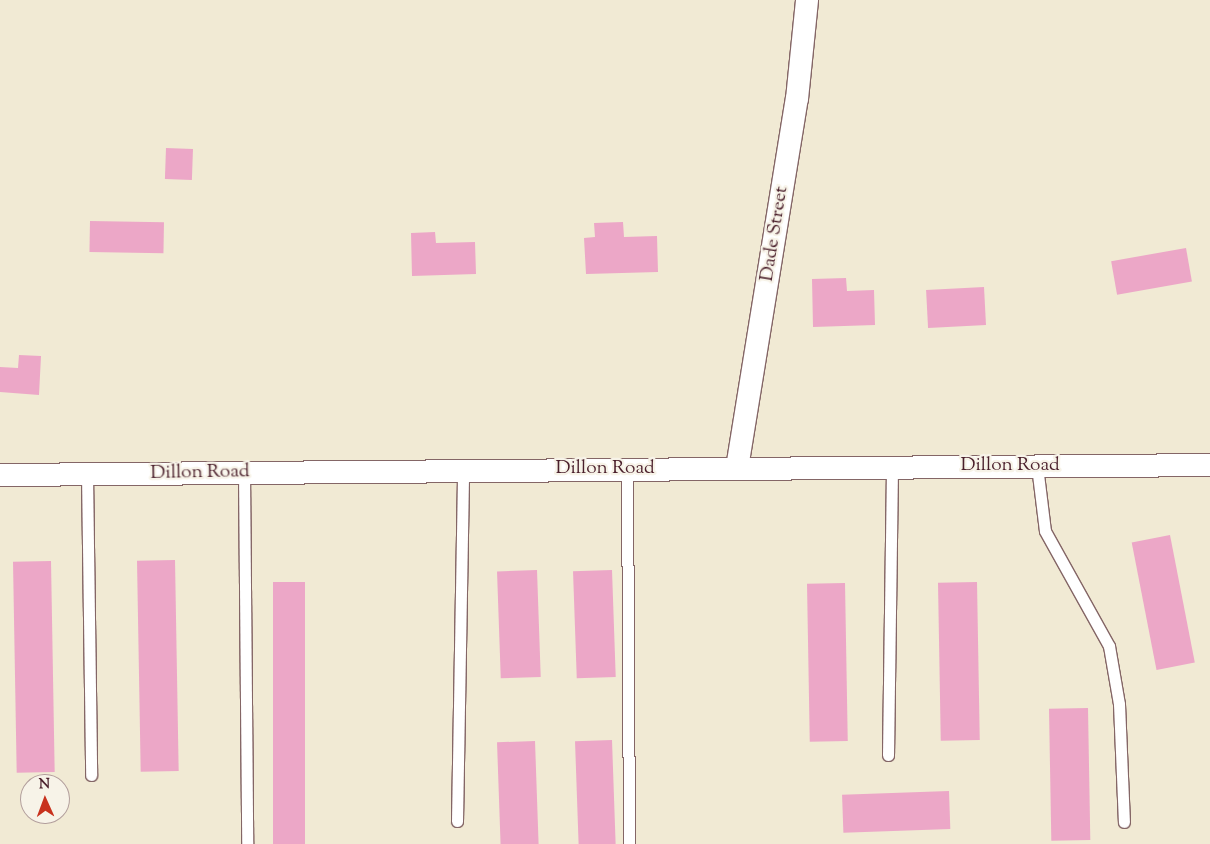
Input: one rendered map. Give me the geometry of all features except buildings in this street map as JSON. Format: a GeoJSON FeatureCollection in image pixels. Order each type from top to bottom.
{"type":"FeatureCollection","features":[{"type":"Feature","properties":{"kind":"street","name":"Dade Street"},"geometry":{"type":"LineString","coordinates":[[737,468],[797,99],[807,0]]}},
{"type":"Feature","properties":{"kind":"street","name":"Dillon Road"},"geometry":{"type":"LineString","coordinates":[[0,474],[1210,465]]}},
{"type":"Feature","properties":{"kind":"lane"},"geometry":{"type":"LineString","coordinates":[[1037,466],[1045,531],[1109,646],[1119,704],[1124,822]]}},
{"type":"Feature","properties":{"kind":"lane"},"geometry":{"type":"LineString","coordinates":[[888,755],[892,467]]}},
{"type":"Feature","properties":{"kind":"lane"},"geometry":{"type":"LineString","coordinates":[[627,469],[629,844]]}},
{"type":"Feature","properties":{"kind":"lane"},"geometry":{"type":"LineString","coordinates":[[457,821],[463,470]]}},
{"type":"Feature","properties":{"kind":"lane"},"geometry":{"type":"LineString","coordinates":[[244,472],[248,844]]}},
{"type":"Feature","properties":{"kind":"lane"},"geometry":{"type":"LineString","coordinates":[[87,474],[91,775]]}}]}
